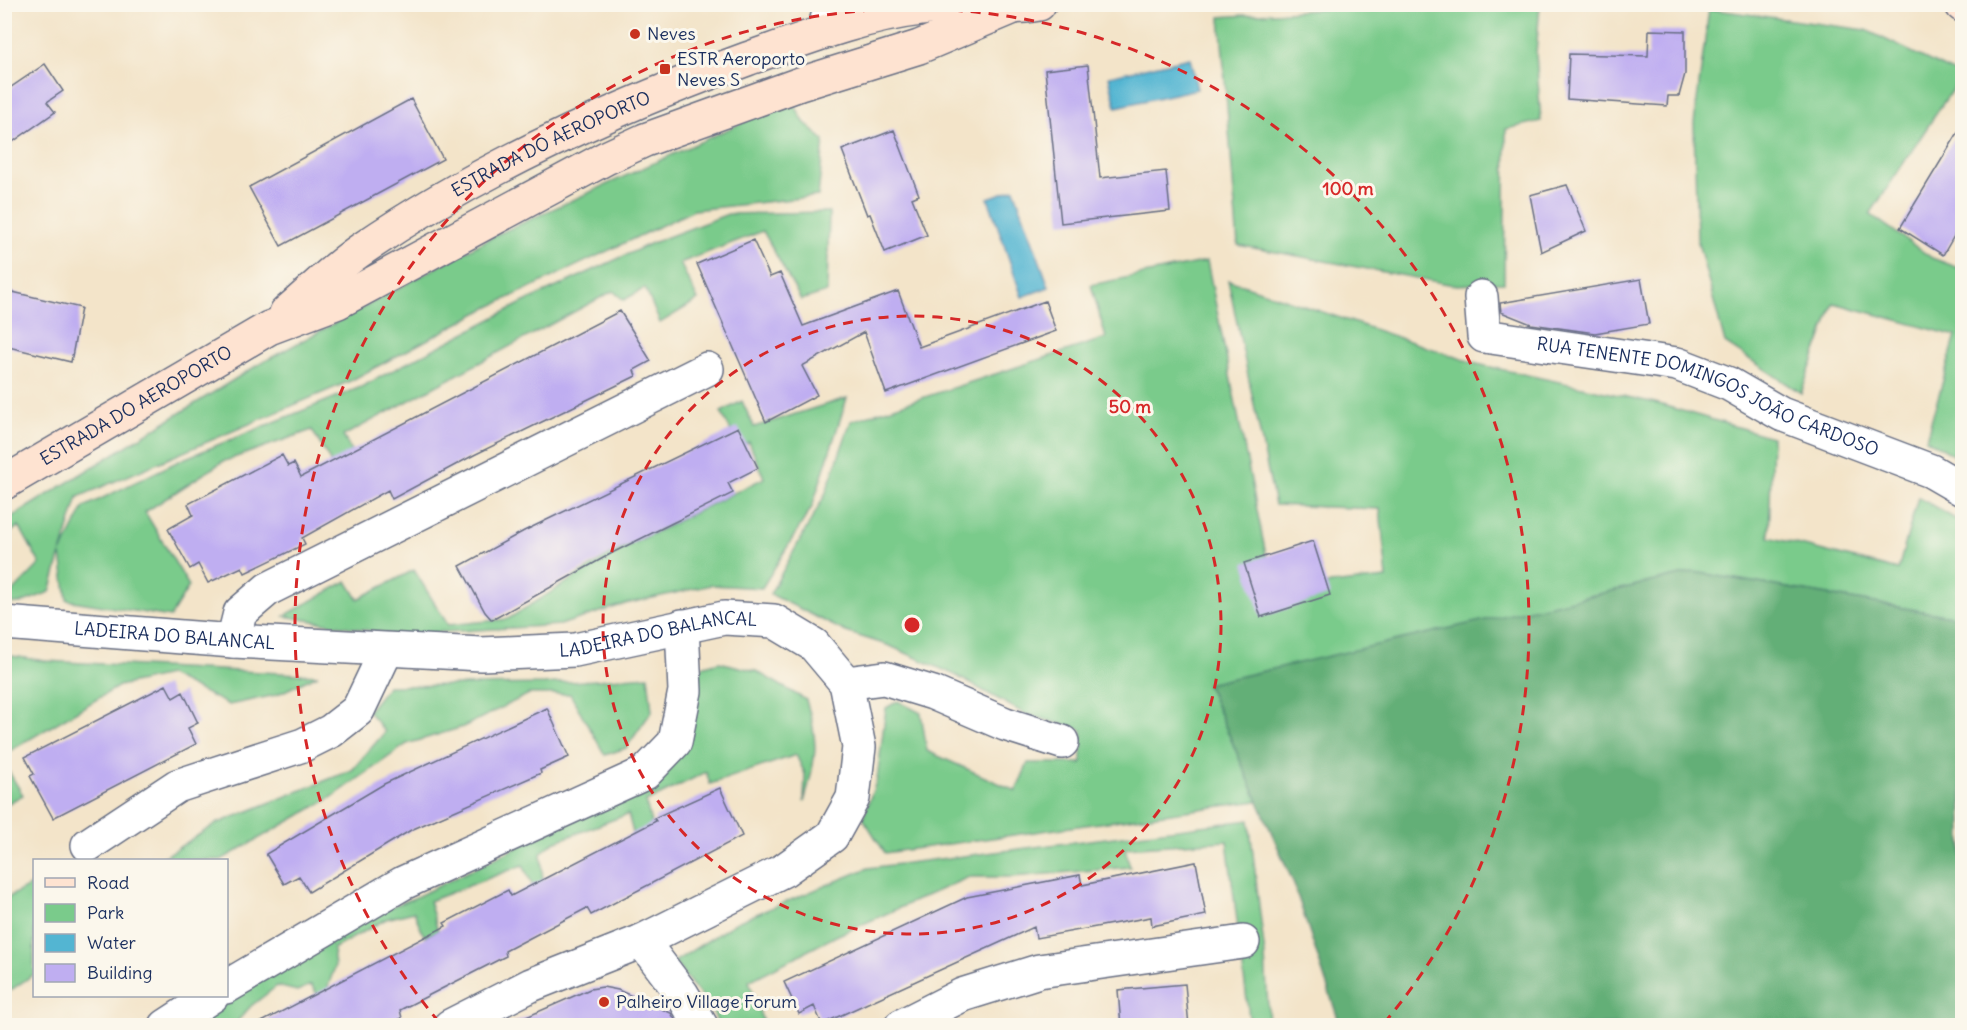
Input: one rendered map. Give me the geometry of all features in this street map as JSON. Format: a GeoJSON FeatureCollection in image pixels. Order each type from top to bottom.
{"type":"FeatureCollection","features":[{"type":"Feature","properties":{"kind":"main road","name":"ESTRADA DO AEROPORTO"},"geometry":{"type":"LineString","coordinates":[[4,483],[268,328],[361,249],[493,169],[622,107],[828,18],[917,7],[1024,7]]}},
{"type":"Feature","properties":{"kind":"main road","name":"ESTRADA DO AEROPORTO"},"geometry":{"type":"LineString","coordinates":[[268,328],[338,302],[606,158],[645,140],[800,84],[919,46],[1024,7]]}},
{"type":"Feature","properties":{"kind":"main road"},"geometry":{"type":"LineString","coordinates":[[645,140],[787,64],[828,18]]}},
{"type":"Feature","properties":{"kind":"street","name":"RUA TENENTE DOMINGOS JOÃO CARDOSO"},"geometry":{"type":"LineString","coordinates":[[1481,297],[1484,336],[1677,364],[1729,384],[1781,414],[1931,471],[1962,489]]}},
{"type":"Feature","properties":{"kind":"street"},"geometry":{"type":"LineString","coordinates":[[233,641],[240,613],[268,589],[707,369]]}},
{"type":"Feature","properties":{"kind":"street","name":"LADEIRA DO BALANCAL"},"geometry":{"type":"LineString","coordinates":[[4,623],[386,651],[482,654],[575,650],[724,618],[774,621],[814,645],[846,683],[859,747],[853,798],[832,836],[784,870],[642,941],[531,985],[450,1026]]}},
{"type":"Feature","properties":{"kind":"street"},"geometry":{"type":"LineString","coordinates":[[228,986],[404,883],[645,773],[675,742],[685,692],[682,626]]}},
{"type":"Feature","properties":{"kind":"street"},"geometry":{"type":"LineString","coordinates":[[88,845],[177,786],[303,745],[331,731],[358,710],[386,651]]}},
{"type":"Feature","properties":{"kind":"street"},"geometry":{"type":"LineString","coordinates":[[846,683],[884,678],[933,693],[1005,724],[1062,742]]}},
{"type":"Feature","properties":{"kind":"street"},"geometry":{"type":"LineString","coordinates":[[642,941],[682,994],[701,1026]]}},
{"type":"Feature","properties":{"kind":"street"},"geometry":{"type":"LineString","coordinates":[[901,1026],[962,995],[1039,971],[1243,942]]}},
{"type":"Feature","properties":{"kind":"street"},"geometry":{"type":"LineString","coordinates":[[166,1026],[210,997]]}},
{"type":"Feature","properties":{"kind":"green space"},"geometry":{"type":"Polygon","coordinates":[[[1381,5],[1540,5],[1536,54],[1541,121],[1506,129],[1504,283],[1454,285],[1238,245],[1220,17],[1381,5]]]}},
{"type":"Feature","properties":{"kind":"green space"},"geometry":{"type":"Polygon","coordinates":[[[1709,9],[1866,30],[1961,76],[1870,214],[1932,258],[1962,269],[1962,460],[1926,439],[1956,336],[1834,303],[1801,393],[1725,343],[1697,239],[1694,123],[1709,9]]]}},
{"type":"Feature","properties":{"kind":"green space"},"geometry":{"type":"Polygon","coordinates":[[[792,100],[804,122],[824,141],[818,196],[694,210],[483,310],[350,381],[78,497],[61,553],[84,507],[183,459],[361,387],[522,303],[652,243],[728,214],[829,212],[827,292],[801,300],[763,231],[680,263],[698,300],[660,323],[645,288],[624,300],[613,291],[343,436],[361,467],[341,480],[312,430],[222,462],[145,512],[189,586],[170,617],[67,600],[61,554],[50,592],[21,603],[5,604],[5,600],[40,564],[19,526],[5,537],[5,521],[256,366],[496,235],[792,100]]]}},
{"type":"Feature","properties":{"kind":"green space"},"geometry":{"type":"Polygon","coordinates":[[[1207,261],[1273,590],[1387,578],[1380,509],[1275,505],[1228,280],[1477,364],[1655,403],[1772,437],[1769,537],[1898,570],[1918,497],[1962,523],[1962,618],[1694,572],[1207,685],[1258,801],[885,853],[863,818],[877,779],[886,708],[898,701],[921,713],[927,751],[1016,791],[1028,763],[1082,763],[1082,730],[1025,714],[955,675],[890,646],[846,632],[770,594],[825,495],[851,421],[1106,338],[1091,285],[1207,261]]]}},
{"type":"Feature","properties":{"kind":"green space"},"geometry":{"type":"Polygon","coordinates":[[[847,398],[812,507],[762,588],[711,585],[625,604],[560,625],[395,635],[284,616],[347,581],[358,599],[414,570],[448,625],[508,619],[612,554],[764,478],[749,442],[739,446],[721,412],[742,401],[754,427],[847,398]]]}},
{"type":"Feature","properties":{"kind":"green space"},"geometry":{"type":"Polygon","coordinates":[[[1694,572],[1962,618],[1962,1025],[1340,1025],[1293,882],[1207,684],[1694,572]]]}},
{"type":"Feature","properties":{"kind":"green space"},"geometry":{"type":"Polygon","coordinates":[[[5,655],[45,661],[318,675],[276,695],[229,705],[169,675],[119,686],[5,754],[5,655]]]}},
{"type":"Feature","properties":{"kind":"green space"},"geometry":{"type":"Polygon","coordinates":[[[719,662],[756,671],[806,700],[813,728],[815,751],[804,802],[805,774],[796,755],[710,784],[706,772],[646,802],[655,839],[636,844],[628,814],[554,842],[541,853],[543,883],[534,889],[523,865],[429,901],[438,931],[424,936],[414,912],[386,919],[333,949],[335,967],[328,986],[336,1004],[325,1006],[311,985],[297,991],[277,986],[251,1006],[234,1025],[193,1025],[216,998],[228,997],[228,991],[362,918],[414,898],[638,788],[696,685],[701,667],[719,662]]]}},
{"type":"Feature","properties":{"kind":"green space"},"geometry":{"type":"Polygon","coordinates":[[[648,676],[652,711],[626,748],[605,755],[570,694],[529,694],[463,727],[407,744],[332,797],[223,859],[161,859],[216,824],[352,770],[385,732],[368,711],[388,686],[544,684],[648,676]]]}},
{"type":"Feature","properties":{"kind":"green space"},"geometry":{"type":"Polygon","coordinates":[[[4,764],[23,795],[5,805],[4,804],[4,764]]]}},
{"type":"Feature","properties":{"kind":"green space"},"geometry":{"type":"Polygon","coordinates":[[[1249,820],[1265,956],[1269,1025],[1250,1025],[1227,841],[1125,848],[1130,867],[1012,877],[969,877],[836,936],[749,981],[764,1025],[718,1025],[713,1011],[674,962],[737,922],[868,868],[1249,820]]]}},
{"type":"Feature","properties":{"kind":"green space"},"geometry":{"type":"Polygon","coordinates":[[[31,885],[33,891],[33,975],[5,994],[5,899],[31,885]]]}},
{"type":"Feature","properties":{"kind":"water"},"geometry":{"type":"Polygon","coordinates":[[[1190,58],[1197,89],[1116,107],[1109,76],[1190,58]]]}},
{"type":"Feature","properties":{"kind":"water"},"geometry":{"type":"Polygon","coordinates":[[[1014,189],[1049,287],[1022,297],[988,198],[1014,189]]]}},
{"type":"Feature","properties":{"kind":"building"},"geometry":{"type":"Polygon","coordinates":[[[1649,30],[1685,31],[1685,74],[1679,96],[1668,96],[1667,106],[1567,99],[1569,54],[1648,56],[1649,30]]]}},
{"type":"Feature","properties":{"kind":"building"},"geometry":{"type":"Polygon","coordinates":[[[45,64],[63,91],[47,102],[55,112],[4,148],[4,92],[45,64]]]}},
{"type":"Feature","properties":{"kind":"building"},"geometry":{"type":"Polygon","coordinates":[[[1088,65],[1100,178],[1166,171],[1170,211],[1061,223],[1045,70],[1088,65]]]}},
{"type":"Feature","properties":{"kind":"building"},"geometry":{"type":"Polygon","coordinates":[[[411,99],[443,159],[281,246],[249,187],[411,99]]]}},
{"type":"Feature","properties":{"kind":"building"},"geometry":{"type":"Polygon","coordinates":[[[1962,126],[1962,222],[1943,255],[1900,228],[1962,126]]]}},
{"type":"Feature","properties":{"kind":"building"},"geometry":{"type":"Polygon","coordinates":[[[894,130],[919,195],[912,198],[927,235],[885,252],[870,214],[867,215],[842,150],[894,130]]]}},
{"type":"Feature","properties":{"kind":"building"},"geometry":{"type":"Polygon","coordinates":[[[1567,185],[1586,231],[1541,252],[1530,195],[1567,185]]]}},
{"type":"Feature","properties":{"kind":"building"},"geometry":{"type":"Polygon","coordinates":[[[753,240],[770,277],[780,273],[803,326],[898,291],[919,347],[1045,301],[1056,331],[886,393],[864,332],[802,366],[817,395],[766,422],[697,264],[753,240]]]}},
{"type":"Feature","properties":{"kind":"building"},"geometry":{"type":"Polygon","coordinates":[[[1641,279],[1649,324],[1595,333],[1531,324],[1501,312],[1500,303],[1641,279]]]}},
{"type":"Feature","properties":{"kind":"building"},"geometry":{"type":"Polygon","coordinates":[[[4,290],[81,308],[71,362],[4,346],[4,290]]]}},
{"type":"Feature","properties":{"kind":"building"},"geometry":{"type":"Polygon","coordinates":[[[620,311],[651,361],[634,370],[636,376],[474,455],[392,499],[388,490],[302,538],[305,544],[245,573],[242,567],[208,583],[198,564],[190,569],[168,529],[193,515],[188,504],[282,455],[288,466],[294,463],[301,477],[620,311]]]}},
{"type":"Feature","properties":{"kind":"building"},"geometry":{"type":"Polygon","coordinates":[[[738,427],[758,468],[728,483],[733,493],[614,552],[492,620],[485,612],[460,566],[524,531],[738,427]]]}},
{"type":"Feature","properties":{"kind":"building"},"geometry":{"type":"Polygon","coordinates":[[[1313,541],[1330,595],[1261,617],[1244,563],[1313,541]]]}},
{"type":"Feature","properties":{"kind":"building"},"geometry":{"type":"Polygon","coordinates":[[[166,685],[173,698],[183,692],[198,723],[188,728],[196,744],[53,818],[30,776],[34,774],[25,757],[166,685]]]}},
{"type":"Feature","properties":{"kind":"building"},"geometry":{"type":"Polygon","coordinates":[[[547,708],[569,757],[540,770],[541,773],[411,830],[309,892],[299,876],[284,884],[266,854],[384,784],[547,708]]]}},
{"type":"Feature","properties":{"kind":"building"},"geometry":{"type":"Polygon","coordinates":[[[720,788],[742,836],[591,915],[587,908],[505,951],[506,956],[400,1010],[402,1018],[387,1026],[254,1026],[446,926],[444,923],[508,890],[511,896],[656,821],[654,818],[720,788]]]}},
{"type":"Feature","properties":{"kind":"building"},"geometry":{"type":"Polygon","coordinates":[[[1196,862],[1206,915],[1152,926],[1151,917],[1036,938],[1034,927],[822,1024],[814,1006],[799,1014],[784,982],[967,897],[1080,875],[1082,885],[1196,862]]]}},
{"type":"Feature","properties":{"kind":"building"},"geometry":{"type":"Polygon","coordinates":[[[1185,984],[1189,1026],[1121,1026],[1118,990],[1185,984]]]}},
{"type":"Feature","properties":{"kind":"building","name":"Palheiro Village Forum"},"geometry":{"type":"Polygon","coordinates":[[[603,987],[618,990],[671,1013],[679,1026],[506,1026],[590,989],[603,987]]]}},
{"type":"Feature","properties":{"kind":"place","name":"Neves"},"geometry":{"type":"Point","coordinates":[635,34]}},
{"type":"Feature","properties":{"kind":"place","name":"ESTR Aeroporto Neves S"},"geometry":{"type":"Point","coordinates":[665,69]}},
{"type":"Feature","properties":{"kind":"place","name":"Palheiro Village Forum"},"geometry":{"type":"Point","coordinates":[604,1002]}}]}
